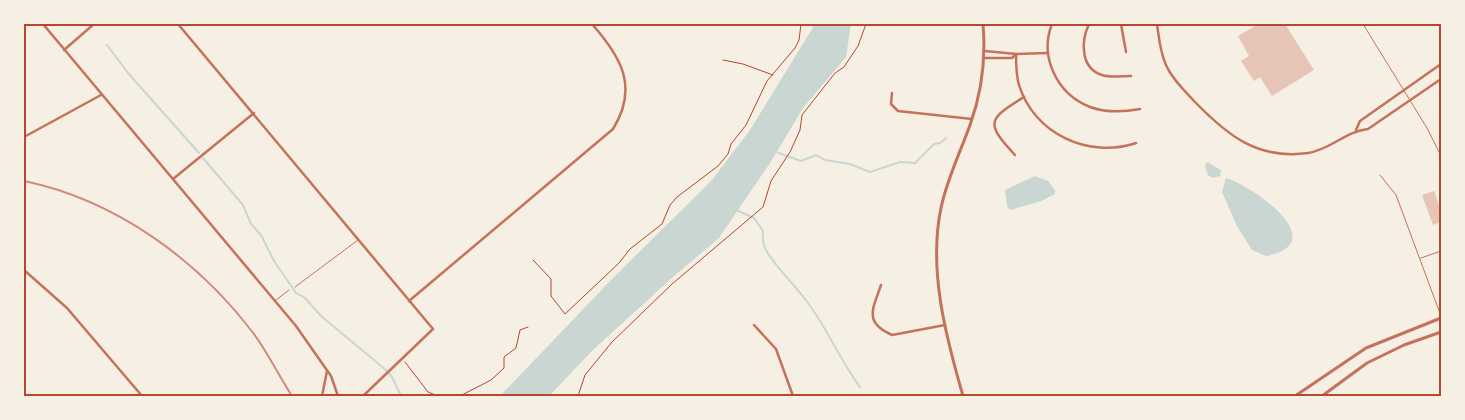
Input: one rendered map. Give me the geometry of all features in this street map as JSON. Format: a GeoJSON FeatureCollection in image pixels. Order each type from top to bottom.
{"type":"FeatureCollection","features":[{"type":"Feature","properties":{"kind":"street"},"geometry":{"type":"LineString","coordinates":[[43,24],[305,337],[327,370],[338,396]]}},
{"type":"Feature","properties":{"kind":"street"},"geometry":{"type":"LineString","coordinates":[[64,50],[94,24]]}},
{"type":"Feature","properties":{"kind":"street"},"geometry":{"type":"LineString","coordinates":[[178,24],[433,330],[363,396]]}},
{"type":"Feature","properties":{"kind":"street"},"geometry":{"type":"LineString","coordinates":[[409,302],[613,129],[625,102],[624,74],[612,48],[592,24]]}},
{"type":"Feature","properties":{"kind":"street"},"geometry":{"type":"LineString","coordinates":[[962,396],[945,326],[938,279],[938,223],[944,194],[972,119],[985,58],[983,24]]}},
{"type":"Feature","properties":{"kind":"street"},"geometry":{"type":"LineString","coordinates":[[1052,24],[1048,35],[1047,53],[1055,75],[1074,99],[1090,107],[1109,111],[1140,109]]}},
{"type":"Feature","properties":{"kind":"street"},"geometry":{"type":"LineString","coordinates":[[1089,24],[1082,41],[1083,53],[1091,67],[1101,75],[1131,76]]}},
{"type":"Feature","properties":{"kind":"street"},"geometry":{"type":"LineString","coordinates":[[1121,24],[1126,52]]}},
{"type":"Feature","properties":{"kind":"street"},"geometry":{"type":"LineString","coordinates":[[1157,24],[1163,57],[1175,80],[1222,129],[1240,141],[1271,152],[1301,153],[1317,150],[1356,130],[1368,129],[1441,79]]}},
{"type":"Feature","properties":{"kind":"street"},"geometry":{"type":"LineString","coordinates":[[985,51],[1016,54],[1047,53]]}},
{"type":"Feature","properties":{"kind":"street"},"geometry":{"type":"LineString","coordinates":[[985,58],[1012,58],[1016,54]]}},
{"type":"Feature","properties":{"kind":"street"},"geometry":{"type":"LineString","coordinates":[[1016,54],[1018,80],[1024,97],[1044,123],[1068,140],[1088,146],[1105,148],[1136,143]]}},
{"type":"Feature","properties":{"kind":"street"},"geometry":{"type":"LineString","coordinates":[[1356,130],[1360,121],[1441,64]]}},
{"type":"Feature","properties":{"kind":"street"},"geometry":{"type":"LineString","coordinates":[[892,93],[891,104],[898,111],[972,119]]}},
{"type":"Feature","properties":{"kind":"street"},"geometry":{"type":"LineString","coordinates":[[24,137],[101,95]]}},
{"type":"Feature","properties":{"kind":"street"},"geometry":{"type":"LineString","coordinates":[[1015,155],[995,130],[994,120],[998,113],[1024,97]]}},
{"type":"Feature","properties":{"kind":"street"},"geometry":{"type":"LineString","coordinates":[[173,178],[254,113]]}},
{"type":"Feature","properties":{"kind":"street"},"geometry":{"type":"LineString","coordinates":[[24,270],[66,308],[142,396]]}},
{"type":"Feature","properties":{"kind":"street"},"geometry":{"type":"LineString","coordinates":[[881,285],[872,316],[874,323],[888,334],[892,335],[945,326]]}},
{"type":"Feature","properties":{"kind":"street"},"geometry":{"type":"LineString","coordinates":[[1295,396],[1366,348],[1441,317]]}},
{"type":"Feature","properties":{"kind":"street"},"geometry":{"type":"LineString","coordinates":[[754,325],[776,349],[793,396]]}},
{"type":"Feature","properties":{"kind":"street"},"geometry":{"type":"LineString","coordinates":[[1322,396],[1367,363],[1397,348],[1441,332]]}},
{"type":"Feature","properties":{"kind":"street"},"geometry":{"type":"LineString","coordinates":[[322,396],[327,370]]}},
{"type":"Feature","properties":{"kind":"lane"},"geometry":{"type":"LineString","coordinates":[[1363,24],[1404,89],[1441,156]]}},
{"type":"Feature","properties":{"kind":"lane"},"geometry":{"type":"LineString","coordinates":[[1380,175],[1396,195],[1421,258],[1441,317]]}},
{"type":"Feature","properties":{"kind":"lane"},"geometry":{"type":"LineString","coordinates":[[295,287],[359,239]]}},
{"type":"Feature","properties":{"kind":"lane"},"geometry":{"type":"LineString","coordinates":[[1421,258],[1441,250]]}},
{"type":"Feature","properties":{"kind":"lane"},"geometry":{"type":"LineString","coordinates":[[276,301],[289,290]]}},
{"type":"Feature","properties":{"kind":"path"},"geometry":{"type":"LineString","coordinates":[[533,260],[551,279],[551,296],[565,314],[619,263],[630,249],[662,224],[670,205],[677,197],[718,166],[728,154],[731,144],[746,126],[767,81],[774,75],[800,40],[801,24]]}},
{"type":"Feature","properties":{"kind":"path"},"geometry":{"type":"LineString","coordinates":[[578,396],[585,375],[612,342],[672,284],[691,270],[747,218],[762,207],[771,181],[790,152],[800,130],[802,114],[835,73],[844,67],[858,46],[866,24]]}},
{"type":"Feature","properties":{"kind":"path"},"geometry":{"type":"LineString","coordinates":[[723,60],[743,64],[774,75]]}},
{"type":"Feature","properties":{"kind":"path"},"geometry":{"type":"LineString","coordinates":[[460,396],[492,380],[504,368],[504,357],[516,348],[520,330],[528,327]]}},
{"type":"Feature","properties":{"kind":"path"},"geometry":{"type":"LineString","coordinates":[[404,362],[428,392],[438,396]]}},
{"type":"Feature","properties":{"kind":"shaded area"},"geometry":{"type":"Polygon","coordinates":[[[815,24],[851,24],[846,57],[803,108],[770,163],[719,238],[594,349],[549,396],[500,396],[612,279],[712,180],[750,130],[815,24]]]}},
{"type":"Feature","properties":{"kind":"shaded area"},"geometry":{"type":"Polygon","coordinates":[[[1207,162],[1221,170],[1220,176],[1213,178],[1208,175],[1205,166],[1207,162]]]}},
{"type":"Feature","properties":{"kind":"shaded area"},"geometry":{"type":"Polygon","coordinates":[[[1035,176],[1048,181],[1055,190],[1055,194],[1041,201],[1010,210],[1007,206],[1005,190],[1035,176]]]}},
{"type":"Feature","properties":{"kind":"shaded area"},"geometry":{"type":"Polygon","coordinates":[[[1226,178],[1253,192],[1282,215],[1290,228],[1292,239],[1285,249],[1266,256],[1252,250],[1237,226],[1222,192],[1226,178]]]}},
{"type":"Feature","properties":{"kind":"building"},"geometry":{"type":"Polygon","coordinates":[[[1259,24],[1285,24],[1314,70],[1272,96],[1260,77],[1254,81],[1241,61],[1249,56],[1238,36],[1259,24]]]}},
{"type":"Feature","properties":{"kind":"building"},"geometry":{"type":"Polygon","coordinates":[[[1434,191],[1441,211],[1441,222],[1433,225],[1422,195],[1434,191]]]}},
{"type":"Feature","properties":{"kind":"waterway"},"geometry":{"type":"LineString","coordinates":[[107,45],[128,73],[199,153]]}},
{"type":"Feature","properties":{"kind":"waterway"},"geometry":{"type":"LineString","coordinates":[[776,152],[801,161],[816,155],[825,160],[850,164],[870,172],[900,162],[915,163],[934,144],[940,143],[946,138]]}},
{"type":"Feature","properties":{"kind":"waterway"},"geometry":{"type":"LineString","coordinates":[[203,158],[243,205],[251,224],[261,235],[274,261],[296,293],[305,298],[321,316],[386,370],[392,377],[401,396]]}},
{"type":"Feature","properties":{"kind":"waterway"},"geometry":{"type":"LineString","coordinates":[[736,210],[754,218],[763,231],[763,242],[767,252],[815,313],[860,387]]}},
{"type":"Feature","properties":{"kind":"railway"},"geometry":{"type":"LineString","coordinates":[[24,181],[58,190],[122,218],[181,258],[232,307],[254,334],[292,396]]}}]}
